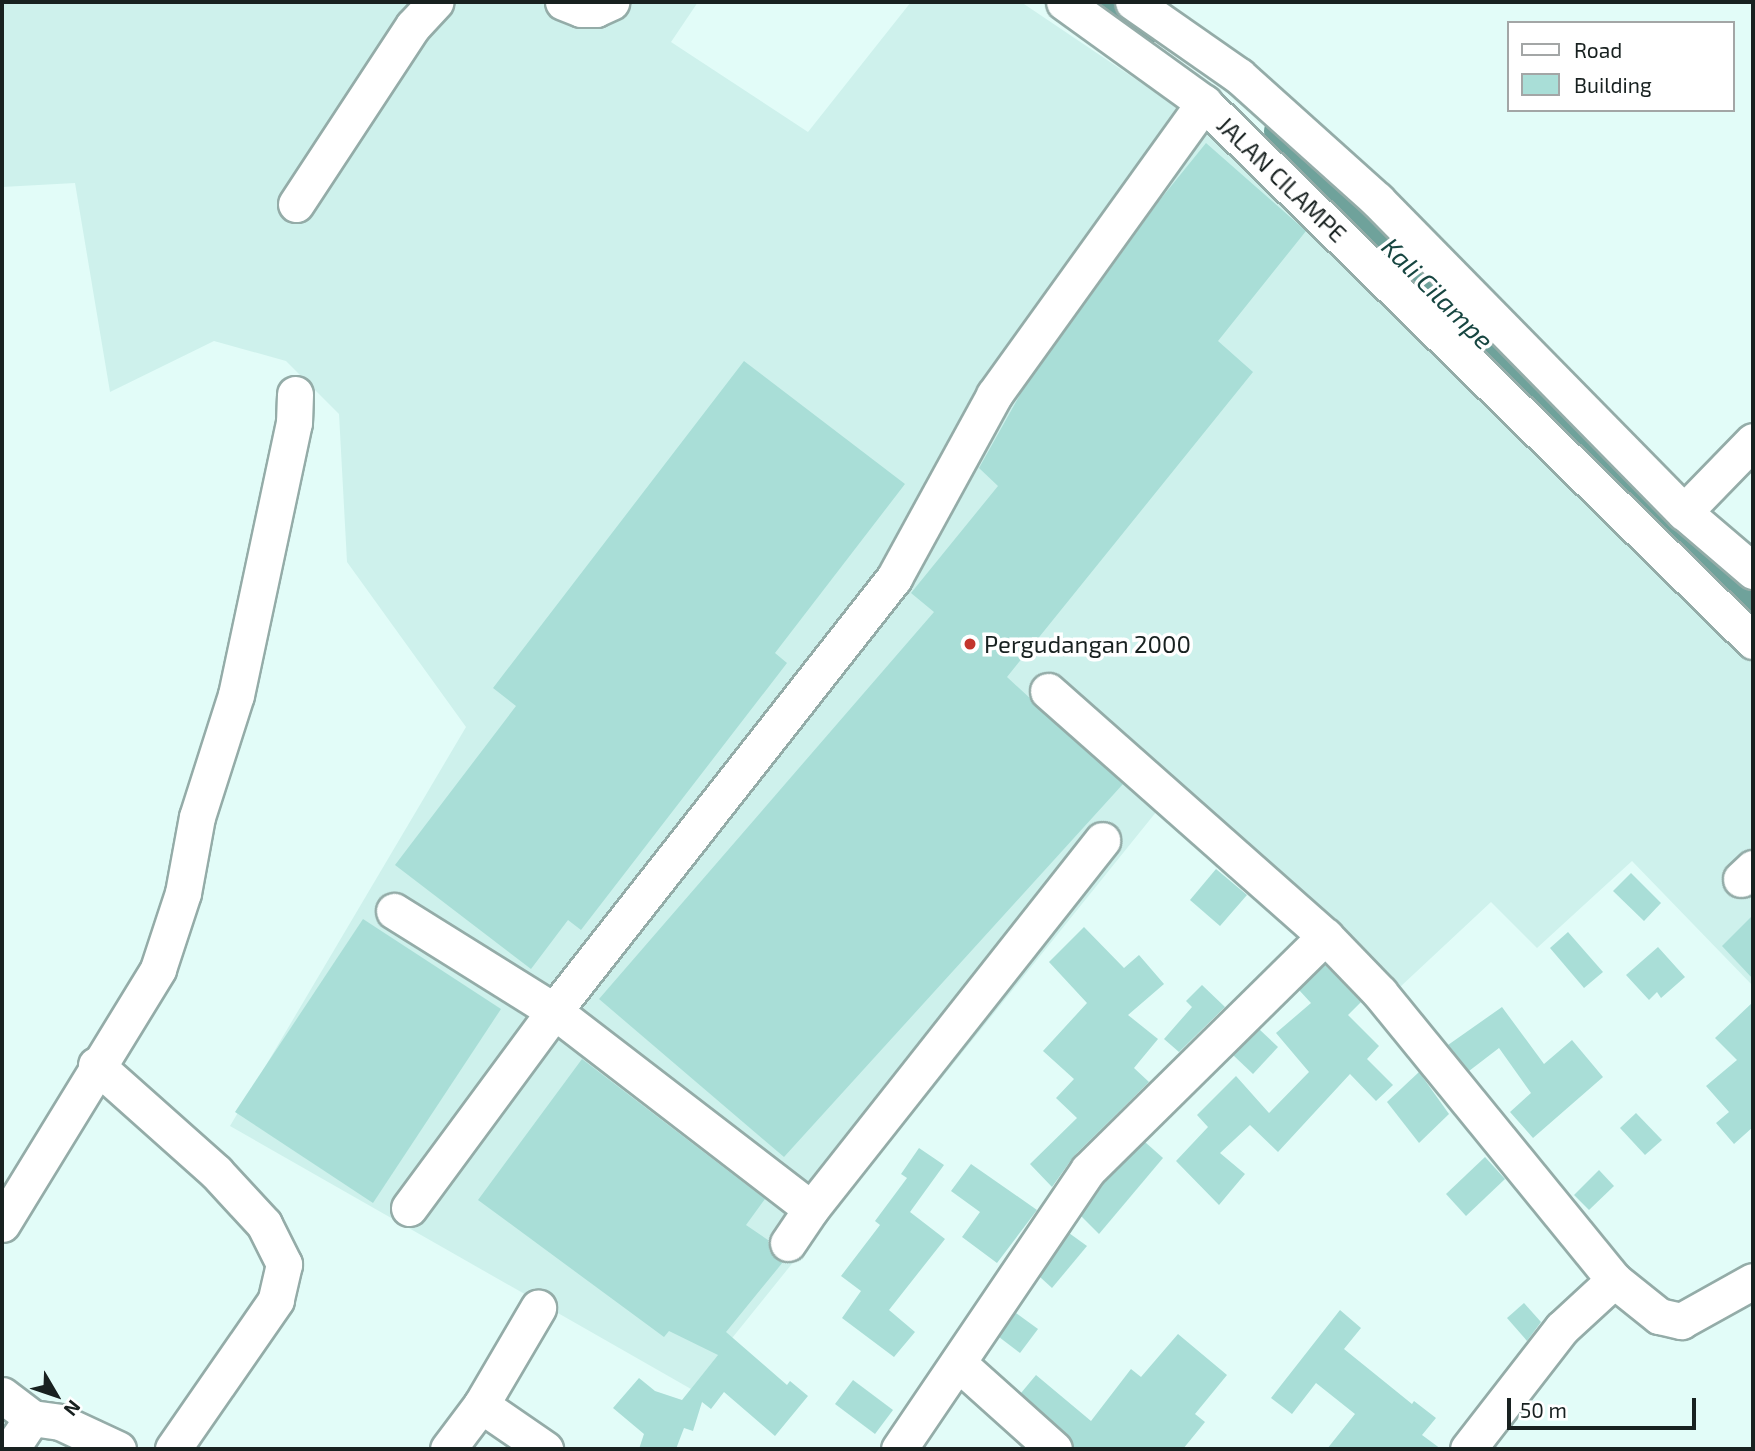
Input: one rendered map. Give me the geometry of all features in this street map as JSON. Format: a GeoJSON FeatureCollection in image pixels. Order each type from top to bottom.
{"type":"FeatureCollection","features":[{"type":"Feature","properties":{"kind":"street"},"geometry":{"type":"LineString","coordinates":[[296,204],[413,26],[435,2]]}},
{"type":"Feature","properties":{"kind":"street"},"geometry":{"type":"LineString","coordinates":[[563,2],[596,9],[611,2]]}},
{"type":"Feature","properties":{"kind":"street","name":"JALAN CILAMPE"},"geometry":{"type":"LineString","coordinates":[[1064,2],[1204,103],[1753,641]]}},
{"type":"Feature","properties":{"kind":"street"},"geometry":{"type":"LineString","coordinates":[[1133,2],[1239,76],[1377,200],[1684,512],[1750,560]]}},
{"type":"Feature","properties":{"kind":"street"},"geometry":{"type":"LineString","coordinates":[[409,1208],[554,1011],[894,578],[994,395],[1204,103]]}},
{"type":"Feature","properties":{"kind":"street"},"geometry":{"type":"LineString","coordinates":[[2,1224],[96,1065],[158,969],[183,893],[197,817],[236,695],[293,423],[295,394]]}},
{"type":"Feature","properties":{"kind":"street"},"geometry":{"type":"LineString","coordinates":[[1684,512],[1753,441]]}},
{"type":"Feature","properties":{"kind":"street"},"geometry":{"type":"LineString","coordinates":[[1048,691],[1325,936],[1380,993],[1614,1279],[1659,1316],[1681,1321],[1753,1281]]}},
{"type":"Feature","properties":{"kind":"street"},"geometry":{"type":"LineString","coordinates":[[788,1243],[811,1209],[1102,840]]}},
{"type":"Feature","properties":{"kind":"street"},"geometry":{"type":"LineString","coordinates":[[394,911],[554,1011],[811,1209]]}},
{"type":"Feature","properties":{"kind":"street"},"geometry":{"type":"LineString","coordinates":[[899,1449],[1088,1170],[1325,936]]}},
{"type":"Feature","properties":{"kind":"street"},"geometry":{"type":"LineString","coordinates":[[96,1065],[174,1131],[240,1198],[264,1224],[284,1264],[276,1300],[173,1449]]}},
{"type":"Feature","properties":{"kind":"street"},"geometry":{"type":"LineString","coordinates":[[1468,1449],[1562,1328],[1614,1279]]}},
{"type":"Feature","properties":{"kind":"street"},"geometry":{"type":"LineString","coordinates":[[448,1449],[481,1405],[538,1308]]}},
{"type":"Feature","properties":{"kind":"street"},"geometry":{"type":"LineString","coordinates":[[958,1363],[1054,1449]]}},
{"type":"Feature","properties":{"kind":"street"},"geometry":{"type":"LineString","coordinates":[[2,1395],[32,1418],[60,1422],[118,1449]]}},
{"type":"Feature","properties":{"kind":"street"},"geometry":{"type":"LineString","coordinates":[[481,1405],[545,1449]]}},
{"type":"Feature","properties":{"kind":"street"},"geometry":{"type":"LineString","coordinates":[[11,1449],[32,1418]]}},
{"type":"Feature","properties":{"kind":"shaded area"},"geometry":{"type":"Polygon","coordinates":[[[2,2],[698,2],[671,42],[808,132],[911,2],[1021,2],[1168,101],[1387,286],[1753,659],[1753,986],[1632,861],[1537,948],[1491,902],[1400,987],[1165,801],[691,1389],[230,1126],[466,727],[347,562],[339,414],[286,361],[214,341],[110,392],[75,183],[2,187],[2,2]]]}},
{"type":"Feature","properties":{"kind":"building","name":"Pergudangan 2000"},"geometry":{"type":"Polygon","coordinates":[[[1206,143],[1306,231],[1218,341],[1253,372],[1007,677],[1123,784],[784,1157],[599,999],[934,612],[911,593],[998,486],[979,468],[1022,391],[1159,201],[1206,143]]]}},
{"type":"Feature","properties":{"kind":"building"},"geometry":{"type":"Polygon","coordinates":[[[744,361],[905,484],[775,653],[787,663],[581,930],[568,920],[531,969],[395,865],[516,706],[493,688],[744,361]]]}},
{"type":"Feature","properties":{"kind":"building"},"geometry":{"type":"Polygon","coordinates":[[[1216,869],[1247,895],[1220,926],[1190,900],[1216,869]]]}},
{"type":"Feature","properties":{"kind":"building"},"geometry":{"type":"Polygon","coordinates":[[[1631,873],[1661,903],[1644,921],[1613,891],[1631,873]]]}},
{"type":"Feature","properties":{"kind":"building"},"geometry":{"type":"Polygon","coordinates":[[[1753,915],[1753,979],[1722,946],[1753,915]]]}},
{"type":"Feature","properties":{"kind":"building"},"geometry":{"type":"Polygon","coordinates":[[[363,919],[501,1009],[373,1203],[235,1112],[363,919]]]}},
{"type":"Feature","properties":{"kind":"building"},"geometry":{"type":"Polygon","coordinates":[[[1084,927],[1124,968],[1139,955],[1164,984],[1128,1015],[1158,1039],[1134,1068],[1149,1082],[1074,1156],[1052,1187],[1030,1164],[1077,1118],[1056,1098],[1074,1079],[1043,1051],[1087,1003],[1049,962],[1084,927]]]}},
{"type":"Feature","properties":{"kind":"building"},"geometry":{"type":"Polygon","coordinates":[[[1568,932],[1603,972],[1584,988],[1550,948],[1568,932]]]}},
{"type":"Feature","properties":{"kind":"building"},"geometry":{"type":"Polygon","coordinates":[[[1658,947],[1685,977],[1661,998],[1657,992],[1649,1000],[1626,975],[1658,947]]]}},
{"type":"Feature","properties":{"kind":"building"},"geometry":{"type":"Polygon","coordinates":[[[1325,965],[1361,1002],[1348,1015],[1379,1046],[1367,1059],[1393,1085],[1376,1101],[1350,1074],[1278,1152],[1250,1125],[1220,1153],[1245,1174],[1219,1205],[1176,1161],[1208,1127],[1197,1115],[1236,1076],[1269,1113],[1309,1072],[1276,1033],[1311,1003],[1299,990],[1325,965]]]}},
{"type":"Feature","properties":{"kind":"building"},"geometry":{"type":"Polygon","coordinates":[[[1202,985],[1225,1007],[1179,1052],[1164,1039],[1192,1007],[1186,1001],[1202,985]]]}},
{"type":"Feature","properties":{"kind":"building"},"geometry":{"type":"Polygon","coordinates":[[[1753,1002],[1753,1127],[1734,1144],[1716,1123],[1729,1112],[1706,1086],[1737,1060],[1715,1038],[1753,1002]]]}},
{"type":"Feature","properties":{"kind":"building"},"geometry":{"type":"Polygon","coordinates":[[[1502,1007],[1544,1064],[1572,1040],[1603,1077],[1533,1138],[1510,1112],[1531,1093],[1499,1048],[1469,1071],[1448,1045],[1502,1007]]]}},
{"type":"Feature","properties":{"kind":"building"},"geometry":{"type":"Polygon","coordinates":[[[1259,1029],[1278,1047],[1253,1074],[1233,1055],[1259,1029]]]}},
{"type":"Feature","properties":{"kind":"building"},"geometry":{"type":"Polygon","coordinates":[[[582,1059],[765,1199],[746,1225],[768,1240],[770,1252],[783,1262],[726,1332],[787,1385],[790,1381],[808,1396],[775,1436],[724,1392],[711,1409],[702,1402],[693,1431],[684,1428],[676,1449],[639,1449],[644,1434],[613,1408],[639,1378],[655,1391],[682,1400],[718,1355],[669,1331],[664,1337],[478,1200],[582,1059]]]}},
{"type":"Feature","properties":{"kind":"building"},"geometry":{"type":"Polygon","coordinates":[[[1419,1072],[1449,1114],[1419,1143],[1387,1102],[1419,1072]]]}},
{"type":"Feature","properties":{"kind":"building"},"geometry":{"type":"Polygon","coordinates":[[[1636,1113],[1662,1140],[1645,1155],[1620,1128],[1636,1113]]]}},
{"type":"Feature","properties":{"kind":"building"},"geometry":{"type":"Polygon","coordinates":[[[1145,1142],[1163,1158],[1099,1234],[1081,1216],[1104,1183],[1145,1142]]]}},
{"type":"Feature","properties":{"kind":"building"},"geometry":{"type":"Polygon","coordinates":[[[919,1148],[944,1165],[910,1212],[945,1239],[889,1310],[915,1332],[894,1357],[842,1318],[861,1291],[841,1276],[880,1225],[875,1221],[907,1178],[901,1174],[919,1148]]]}},
{"type":"Feature","properties":{"kind":"building"},"geometry":{"type":"Polygon","coordinates":[[[1485,1157],[1505,1179],[1466,1216],[1446,1194],[1485,1157]]]}},
{"type":"Feature","properties":{"kind":"building"},"geometry":{"type":"Polygon","coordinates":[[[971,1164],[1037,1210],[997,1263],[962,1237],[980,1212],[951,1191],[971,1164]]]}},
{"type":"Feature","properties":{"kind":"building"},"geometry":{"type":"Polygon","coordinates":[[[1599,1170],[1614,1186],[1589,1210],[1574,1195],[1599,1170]]]}},
{"type":"Feature","properties":{"kind":"building"},"geometry":{"type":"Polygon","coordinates":[[[1069,1233],[1087,1246],[1052,1288],[1040,1277],[1069,1233]]]}},
{"type":"Feature","properties":{"kind":"building"},"geometry":{"type":"Polygon","coordinates":[[[1524,1303],[1541,1322],[1527,1341],[1507,1318],[1524,1303]]]}},
{"type":"Feature","properties":{"kind":"building"},"geometry":{"type":"Polygon","coordinates":[[[1340,1310],[1361,1328],[1344,1349],[1412,1404],[1414,1401],[1436,1418],[1422,1435],[1441,1449],[1327,1449],[1355,1414],[1316,1383],[1292,1414],[1271,1398],[1340,1310]]]}},
{"type":"Feature","properties":{"kind":"building"},"geometry":{"type":"Polygon","coordinates":[[[1016,1313],[1038,1329],[1020,1353],[999,1337],[1016,1313]]]}},
{"type":"Feature","properties":{"kind":"building"},"geometry":{"type":"Polygon","coordinates":[[[1178,1334],[1227,1375],[1195,1414],[1205,1422],[1183,1449],[1074,1449],[1067,1434],[1021,1393],[1036,1375],[1091,1421],[1131,1369],[1141,1377],[1178,1334]]]}},
{"type":"Feature","properties":{"kind":"building"},"geometry":{"type":"Polygon","coordinates":[[[853,1380],[893,1410],[875,1434],[835,1404],[853,1380]]]}},
{"type":"Feature","properties":{"kind":"waterway","name":"Kali Cilampe"},"geometry":{"type":"LineString","coordinates":[[1102,2],[1148,31]]}},
{"type":"Feature","properties":{"kind":"waterway","name":"Kali Cilampe"},"geometry":{"type":"LineString","coordinates":[[1277,131],[1753,610]]}},
{"type":"Feature","properties":{"kind":"place","name":"Pergudangan 2000"},"geometry":{"type":"Point","coordinates":[970,644]}}]}
